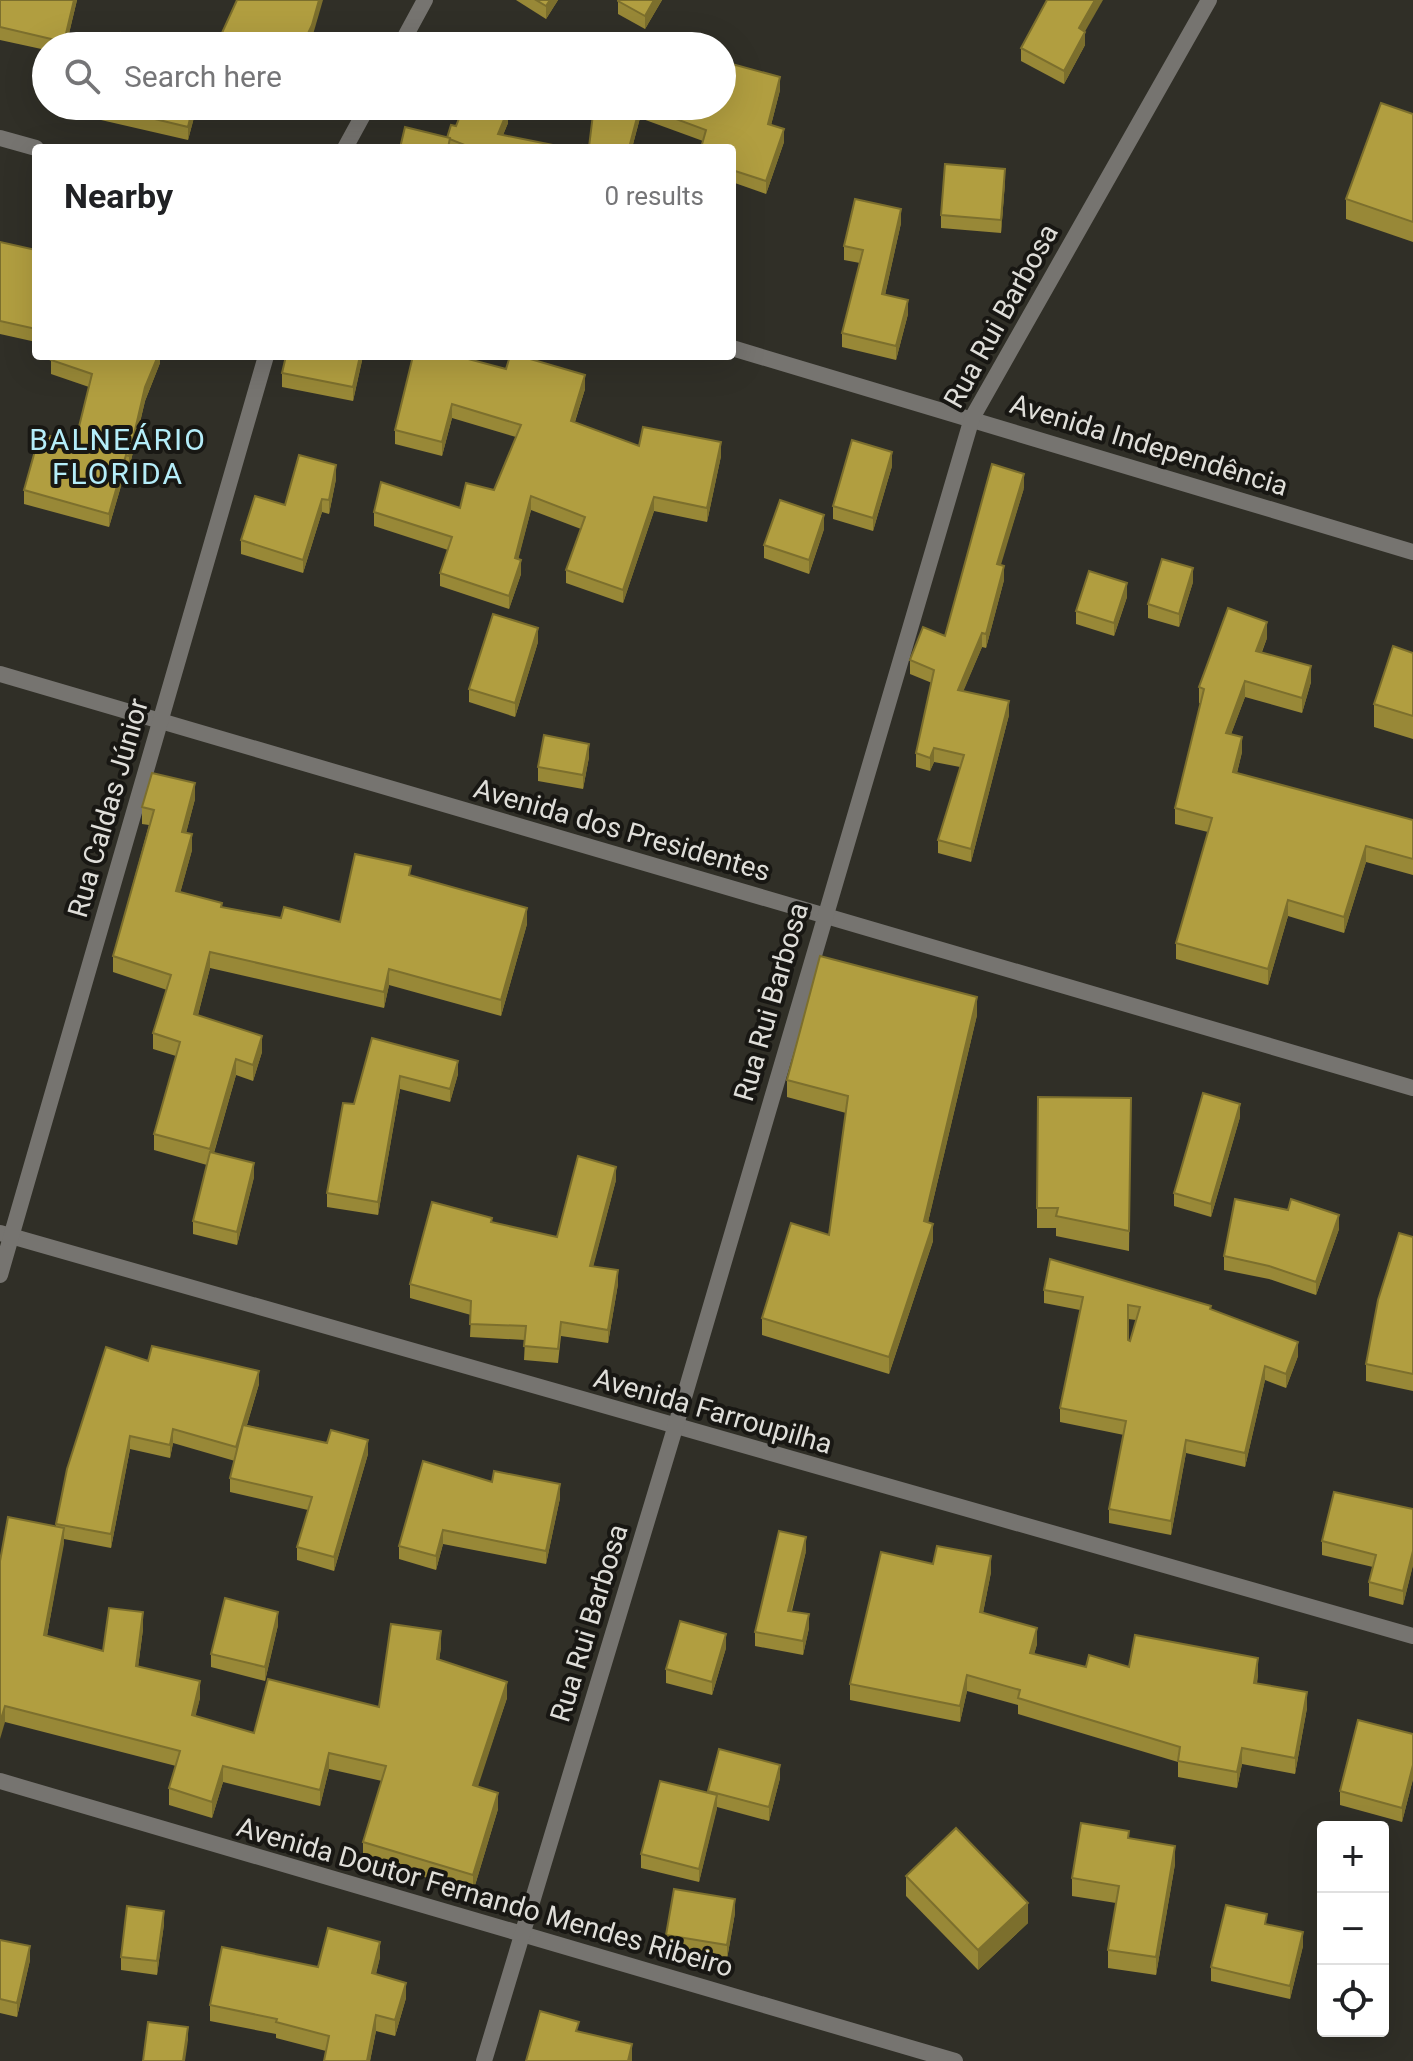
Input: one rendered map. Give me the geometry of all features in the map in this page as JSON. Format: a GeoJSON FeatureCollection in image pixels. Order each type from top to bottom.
{"type":"FeatureCollection","features":[{"type":"Feature","properties":{"kind":"street"},"geometry":{"type":"LineString","coordinates":[[408,32],[425,0]]}},
{"type":"Feature","properties":{"kind":"street","name":"Rua Rui Barbosa"},"geometry":{"type":"LineString","coordinates":[[484,2061],[675,1428],[823,916],[972,418],[1209,0]]}},
{"type":"Feature","properties":{"kind":"street"},"geometry":{"type":"LineString","coordinates":[[347,144],[360,120]]}},
{"type":"Feature","properties":{"kind":"street"},"geometry":{"type":"LineString","coordinates":[[0,138],[32,147]]}},
{"type":"Feature","properties":{"kind":"street","name":"Avenida Independência"},"geometry":{"type":"LineString","coordinates":[[736,349],[1413,552]]}},
{"type":"Feature","properties":{"kind":"street","name":"Rua Caldas Júnior"},"geometry":{"type":"LineString","coordinates":[[0,1275],[6,1235],[161,721],[265,360]]}},
{"type":"Feature","properties":{"kind":"street","name":"Avenida dos Presidentes"},"geometry":{"type":"LineString","coordinates":[[0,674],[1413,1088]]}},
{"type":"Feature","properties":{"kind":"street","name":"Avenida Farroupilha"},"geometry":{"type":"LineString","coordinates":[[6,1235],[1413,1636]]}},
{"type":"Feature","properties":{"kind":"street","name":"Avenida Doutor Fernando Mendes Ribeiro"},"geometry":{"type":"LineString","coordinates":[[0,1781],[955,2061]]}},
{"type":"Feature","properties":{"kind":"building"},"geometry":{"type":"Polygon","coordinates":[[[0,0],[74,0],[66,32],[32,32],[32,34],[0,27],[0,0]]]}},
{"type":"Feature","properties":{"kind":"building"},"geometry":{"type":"Polygon","coordinates":[[[237,0],[319,0],[309,32],[222,32],[237,0]]]}},
{"type":"Feature","properties":{"kind":"building"},"geometry":{"type":"Polygon","coordinates":[[[536,0],[550,0],[546,6],[536,0]]]}},
{"type":"Feature","properties":{"kind":"building"},"geometry":{"type":"Polygon","coordinates":[[[618,0],[654,0],[645,16],[618,0]]]}},
{"type":"Feature","properties":{"kind":"building"},"geometry":{"type":"Polygon","coordinates":[[[1047,0],[1095,0],[1079,28],[1085,32],[1064,71],[1021,48],[1047,0]]]}},
{"type":"Feature","properties":{"kind":"building"},"geometry":{"type":"Polygon","coordinates":[[[736,65],[780,77],[768,124],[784,129],[766,181],[736,171],[736,144],[702,144],[706,130],[679,120],[736,120],[736,65]]]}},
{"type":"Feature","properties":{"kind":"building"},"geometry":{"type":"Polygon","coordinates":[[[1381,103],[1413,114],[1413,222],[1346,199],[1381,103]]]}},
{"type":"Feature","properties":{"kind":"building"},"geometry":{"type":"Polygon","coordinates":[[[159,120],[190,120],[188,127],[159,120]]]}},
{"type":"Feature","properties":{"kind":"building"},"geometry":{"type":"Polygon","coordinates":[[[458,120],[504,120],[498,134],[548,144],[462,144],[447,138],[451,125],[456,126],[458,120]]]}},
{"type":"Feature","properties":{"kind":"building"},"geometry":{"type":"Polygon","coordinates":[[[592,120],[636,120],[630,144],[589,144],[592,120]]]}},
{"type":"Feature","properties":{"kind":"building"},"geometry":{"type":"Polygon","coordinates":[[[405,127],[450,138],[449,144],[401,144],[405,127]]]}},
{"type":"Feature","properties":{"kind":"building"},"geometry":{"type":"Polygon","coordinates":[[[945,164],[1005,169],[1001,220],[941,215],[945,164]]]}},
{"type":"Feature","properties":{"kind":"building"},"geometry":{"type":"Polygon","coordinates":[[[855,199],[901,209],[882,294],[908,300],[896,346],[842,333],[863,250],[844,246],[855,199]]]}},
{"type":"Feature","properties":{"kind":"building"},"geometry":{"type":"Polygon","coordinates":[[[0,242],[32,249],[32,328],[0,321],[0,242]]]}},
{"type":"Feature","properties":{"kind":"building"},"geometry":{"type":"Polygon","coordinates":[[[51,360],[156,360],[145,387],[129,456],[126,455],[109,514],[24,490],[40,433],[75,443],[92,374],[51,360]]]}},
{"type":"Feature","properties":{"kind":"building"},"geometry":{"type":"Polygon","coordinates":[[[285,360],[359,360],[353,387],[282,373],[285,360]]]}},
{"type":"Feature","properties":{"kind":"building"},"geometry":{"type":"Polygon","coordinates":[[[412,360],[472,360],[506,369],[509,360],[534,360],[585,375],[571,421],[639,446],[643,427],[721,442],[707,508],[654,497],[623,590],[566,570],[585,517],[531,496],[515,558],[521,560],[509,596],[440,573],[452,537],[374,512],[381,482],[460,508],[466,483],[494,490],[521,425],[452,404],[442,442],[395,430],[412,360]]]}},
{"type":"Feature","properties":{"kind":"building"},"geometry":{"type":"Polygon","coordinates":[[[852,440],[892,452],[873,518],[833,506],[852,440]]]}},
{"type":"Feature","properties":{"kind":"building"},"geometry":{"type":"Polygon","coordinates":[[[299,455],[336,465],[329,500],[322,499],[303,560],[241,540],[255,496],[285,505],[299,455]]]}},
{"type":"Feature","properties":{"kind":"building"},"geometry":{"type":"Polygon","coordinates":[[[992,464],[1024,474],[997,564],[1004,566],[986,634],[982,633],[958,690],[1009,701],[971,849],[938,840],[964,755],[934,748],[930,758],[916,753],[934,670],[910,660],[923,627],[945,636],[992,464]]]}},
{"type":"Feature","properties":{"kind":"building"},"geometry":{"type":"Polygon","coordinates":[[[780,500],[824,515],[809,560],[764,545],[780,500]]]}},
{"type":"Feature","properties":{"kind":"building"},"geometry":{"type":"Polygon","coordinates":[[[1162,559],[1193,568],[1179,614],[1148,604],[1162,559]]]}},
{"type":"Feature","properties":{"kind":"building"},"geometry":{"type":"Polygon","coordinates":[[[1089,571],[1127,583],[1114,623],[1076,611],[1089,571]]]}},
{"type":"Feature","properties":{"kind":"building"},"geometry":{"type":"Polygon","coordinates":[[[1228,608],[1267,622],[1256,651],[1311,666],[1302,698],[1245,681],[1226,733],[1242,737],[1233,772],[1413,820],[1413,859],[1366,846],[1344,917],[1288,900],[1268,969],[1176,943],[1212,818],[1175,808],[1204,689],[1199,687],[1228,608]]]}},
{"type":"Feature","properties":{"kind":"building"},"geometry":{"type":"Polygon","coordinates":[[[493,614],[538,628],[515,703],[469,689],[493,614]]]}},
{"type":"Feature","properties":{"kind":"building"},"geometry":{"type":"Polygon","coordinates":[[[1393,646],[1413,653],[1413,716],[1374,704],[1393,646]]]}},
{"type":"Feature","properties":{"kind":"building"},"geometry":{"type":"Polygon","coordinates":[[[544,735],[589,744],[583,775],[538,767],[544,735]]]}},
{"type":"Feature","properties":{"kind":"building"},"geometry":{"type":"Polygon","coordinates":[[[152,773],[195,783],[182,832],[192,834],[176,891],[222,903],[221,907],[281,918],[284,907],[340,922],[355,854],[411,866],[409,875],[527,908],[501,1000],[389,969],[384,992],[210,952],[194,1014],[262,1036],[253,1065],[236,1059],[210,1149],[154,1134],[180,1042],[153,1033],[171,975],[113,956],[154,810],[142,807],[152,773]]]}},
{"type":"Feature","properties":{"kind":"building"},"geometry":{"type":"Polygon","coordinates":[[[820,956],[977,997],[924,1221],[933,1224],[889,1357],[762,1318],[791,1223],[829,1235],[848,1096],[787,1080],[820,956]]]}},
{"type":"Feature","properties":{"kind":"building"},"geometry":{"type":"Polygon","coordinates":[[[372,1038],[458,1061],[450,1089],[400,1076],[378,1202],[327,1193],[343,1103],[354,1104],[372,1038]]]}},
{"type":"Feature","properties":{"kind":"building"},"geometry":{"type":"Polygon","coordinates":[[[1203,1093],[1240,1104],[1211,1204],[1174,1193],[1203,1093]]]}},
{"type":"Feature","properties":{"kind":"building"},"geometry":{"type":"Polygon","coordinates":[[[1038,1097],[1131,1098],[1129,1231],[1056,1216],[1058,1208],[1037,1208],[1038,1097]]]}},
{"type":"Feature","properties":{"kind":"building"},"geometry":{"type":"Polygon","coordinates":[[[210,1152],[254,1163],[237,1232],[193,1221],[210,1152]]]}},
{"type":"Feature","properties":{"kind":"building"},"geometry":{"type":"Polygon","coordinates":[[[578,1156],[616,1167],[590,1266],[618,1270],[608,1330],[561,1322],[558,1349],[524,1346],[526,1326],[470,1324],[471,1301],[410,1284],[432,1202],[492,1218],[491,1222],[557,1237],[578,1156]]]}},
{"type":"Feature","properties":{"kind":"building"},"geometry":{"type":"Polygon","coordinates":[[[1235,1199],[1288,1210],[1291,1199],[1339,1215],[1316,1282],[1269,1266],[1224,1256],[1235,1199]]]}},
{"type":"Feature","properties":{"kind":"building"},"geometry":{"type":"Polygon","coordinates":[[[1399,1233],[1413,1237],[1413,1374],[1366,1364],[1378,1300],[1399,1233]]]}},
{"type":"Feature","properties":{"kind":"building"},"geometry":{"type":"Polygon","coordinates":[[[1050,1259],[1211,1306],[1210,1309],[1298,1342],[1286,1374],[1265,1366],[1245,1453],[1186,1440],[1171,1521],[1109,1509],[1126,1421],[1060,1408],[1083,1297],[1044,1290],[1050,1259]],[[1128,1305],[1130,1341],[1140,1307],[1128,1305]]]}},
{"type":"Feature","properties":{"kind":"building"},"geometry":{"type":"Polygon","coordinates":[[[152,1346],[259,1371],[236,1447],[173,1429],[170,1445],[130,1436],[111,1534],[56,1524],[67,1469],[106,1347],[148,1361],[152,1346]]]}},
{"type":"Feature","properties":{"kind":"building"},"geometry":{"type":"Polygon","coordinates":[[[243,1425],[327,1443],[331,1430],[368,1440],[334,1557],[297,1547],[312,1497],[230,1478],[243,1425]]]}},
{"type":"Feature","properties":{"kind":"building"},"geometry":{"type":"Polygon","coordinates":[[[423,1461],[492,1482],[494,1471],[560,1484],[546,1551],[443,1530],[436,1556],[399,1546],[423,1461]]]}},
{"type":"Feature","properties":{"kind":"building"},"geometry":{"type":"Polygon","coordinates":[[[1334,1492],[1413,1509],[1413,1551],[1403,1591],[1369,1582],[1376,1555],[1322,1541],[1334,1492]]]}},
{"type":"Feature","properties":{"kind":"building"},"geometry":{"type":"Polygon","coordinates":[[[8,1517],[64,1528],[44,1635],[103,1651],[109,1608],[143,1612],[136,1666],[200,1681],[192,1715],[254,1733],[268,1679],[379,1707],[391,1624],[441,1631],[437,1659],[507,1682],[473,1785],[498,1793],[473,1875],[363,1842],[386,1766],[329,1753],[320,1790],[223,1766],[212,1802],[169,1788],[180,1751],[5,1706],[0,1722],[0,1561],[8,1517]]]}},
{"type":"Feature","properties":{"kind":"building"},"geometry":{"type":"Polygon","coordinates":[[[779,1531],[806,1537],[788,1611],[809,1614],[803,1641],[755,1632],[779,1531]]]}},
{"type":"Feature","properties":{"kind":"building"},"geometry":{"type":"Polygon","coordinates":[[[937,1546],[991,1556],[980,1612],[1037,1628],[1030,1653],[1086,1667],[1089,1655],[1129,1667],[1135,1635],[1258,1658],[1254,1683],[1307,1692],[1295,1758],[1242,1748],[1237,1772],[1178,1761],[1180,1747],[1018,1698],[1020,1690],[967,1675],[960,1706],[850,1684],[881,1552],[933,1564],[937,1546]]]}},
{"type":"Feature","properties":{"kind":"building"},"geometry":{"type":"Polygon","coordinates":[[[225,1598],[278,1612],[265,1667],[211,1654],[225,1598]]]}},
{"type":"Feature","properties":{"kind":"building"},"geometry":{"type":"Polygon","coordinates":[[[680,1621],[726,1634],[712,1682],[666,1669],[680,1621]]]}},
{"type":"Feature","properties":{"kind":"building"},"geometry":{"type":"Polygon","coordinates":[[[1358,1720],[1413,1734],[1413,1765],[1402,1808],[1340,1791],[1358,1720]]]}},
{"type":"Feature","properties":{"kind":"building"},"geometry":{"type":"Polygon","coordinates":[[[719,1749],[780,1765],[769,1807],[708,1791],[719,1749]]]}},
{"type":"Feature","properties":{"kind":"building"},"geometry":{"type":"Polygon","coordinates":[[[660,1781],[717,1795],[699,1869],[641,1854],[660,1781]]]}},
{"type":"Feature","properties":{"kind":"building"},"geometry":{"type":"Polygon","coordinates":[[[1081,1823],[1129,1831],[1128,1838],[1175,1846],[1156,1957],[1108,1950],[1119,1886],[1072,1878],[1081,1823]]]}},
{"type":"Feature","properties":{"kind":"building"},"geometry":{"type":"Polygon","coordinates":[[[956,1828],[1028,1903],[978,1950],[906,1876],[956,1828]]]}},
{"type":"Feature","properties":{"kind":"building"},"geometry":{"type":"Polygon","coordinates":[[[674,1889],[735,1899],[727,1945],[666,1935],[674,1889]]]}},
{"type":"Feature","properties":{"kind":"building"},"geometry":{"type":"Polygon","coordinates":[[[1226,1905],[1267,1914],[1265,1924],[1303,1932],[1290,1986],[1211,1967],[1226,1905]]]}},
{"type":"Feature","properties":{"kind":"building"},"geometry":{"type":"Polygon","coordinates":[[[127,1906],[164,1911],[157,1961],[121,1957],[127,1906]]]}},
{"type":"Feature","properties":{"kind":"building"},"geometry":{"type":"Polygon","coordinates":[[[328,1928],[380,1942],[372,1973],[406,1983],[395,2020],[376,2015],[367,2061],[324,2061],[329,2036],[276,2022],[277,2019],[210,2005],[222,1947],[318,1967],[328,1928]]]}},
{"type":"Feature","properties":{"kind":"building"},"geometry":{"type":"Polygon","coordinates":[[[0,1940],[30,1946],[17,2003],[0,1999],[0,1940]]]}},
{"type":"Feature","properties":{"kind":"building"},"geometry":{"type":"Polygon","coordinates":[[[540,2011],[579,2022],[576,2031],[632,2044],[628,2061],[526,2061],[540,2011]]]}},
{"type":"Feature","properties":{"kind":"building"},"geometry":{"type":"Polygon","coordinates":[[[148,2022],[188,2027],[183,2061],[143,2061],[148,2022]]]}},
{"type":"Feature","properties":{"kind":"district","name":"BALNEÁRIO FLORIDA"},"geometry":{"type":"Point","coordinates":[118,456]}}]}
